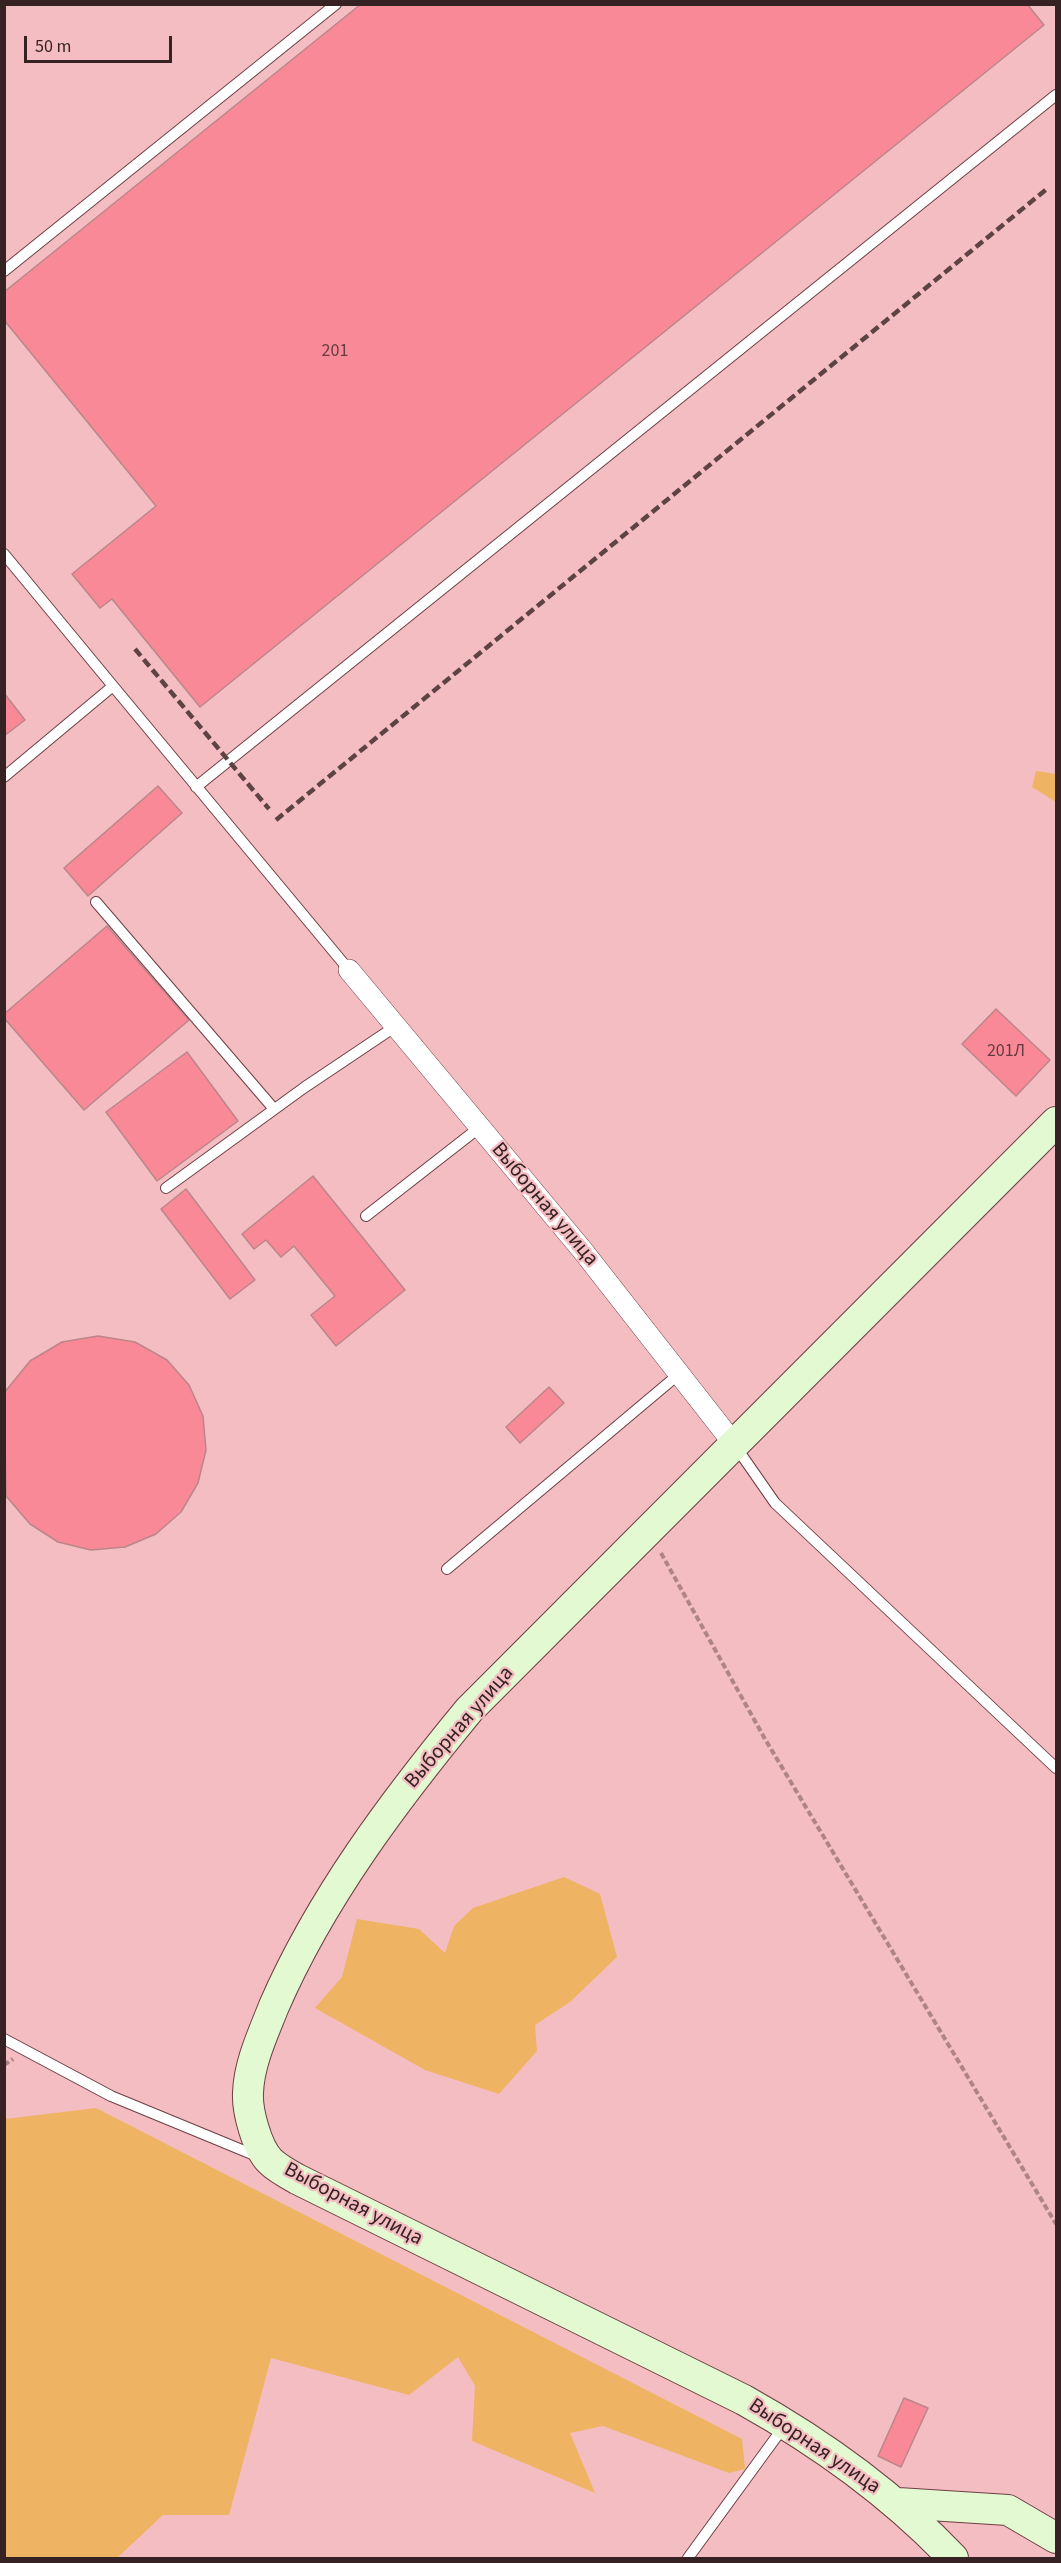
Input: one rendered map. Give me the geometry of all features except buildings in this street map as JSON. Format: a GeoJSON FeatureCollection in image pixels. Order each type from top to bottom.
{"type":"FeatureCollection","features":[{"type":"Feature","properties":{"kind":"main road","name":"Выборная улица"},"geometry":{"type":"LineString","coordinates":[[953,2559],[898,2504],[786,2423],[744,2400],[297,2179],[270,2161],[262,2149],[250,2117],[248,2093],[258,2045],[288,1975],[322,1911],[416,1775],[469,1710],[1056,1122]]}},
{"type":"Feature","properties":{"kind":"main road"},"geometry":{"type":"LineString","coordinates":[[898,2504],[1008,2510],[1056,2538]]}},
{"type":"Feature","properties":{"kind":"street","name":"Выборная улица"},"geometry":{"type":"LineString","coordinates":[[349,970],[583,1251],[735,1444]]}},
{"type":"Feature","properties":{"kind":"lane"},"geometry":{"type":"LineString","coordinates":[[4,271],[336,4]]}},
{"type":"Feature","properties":{"kind":"lane"},"geometry":{"type":"LineString","coordinates":[[196,787],[1056,95]]}},
{"type":"Feature","properties":{"kind":"lane"},"geometry":{"type":"LineString","coordinates":[[4,554],[349,970]]}},
{"type":"Feature","properties":{"kind":"lane"},"geometry":{"type":"LineString","coordinates":[[4,777],[113,686]]}},
{"type":"Feature","properties":{"kind":"lane"},"geometry":{"type":"LineString","coordinates":[[96,902],[273,1110]]}},
{"type":"Feature","properties":{"kind":"lane"},"geometry":{"type":"LineString","coordinates":[[166,1188],[273,1110],[396,1026]]}},
{"type":"Feature","properties":{"kind":"lane"},"geometry":{"type":"LineString","coordinates":[[366,1216],[480,1127]]}},
{"type":"Feature","properties":{"kind":"lane"},"geometry":{"type":"LineString","coordinates":[[447,1569],[679,1374]]}},
{"type":"Feature","properties":{"kind":"lane"},"geometry":{"type":"LineString","coordinates":[[735,1444],[775,1503],[1056,1768]]}},
{"type":"Feature","properties":{"kind":"lane"},"geometry":{"type":"LineString","coordinates":[[4,2039],[111,2096],[270,2161]]}},
{"type":"Feature","properties":{"kind":"lane"},"geometry":{"type":"LineString","coordinates":[[688,2559],[786,2423]]}},
{"type":"Feature","properties":{"kind":"path"},"geometry":{"type":"LineString","coordinates":[[648,1530],[765,1739],[1056,2224]]}},
{"type":"Feature","properties":{"kind":"shaded area"},"geometry":{"type":"Polygon","coordinates":[[[1036,771],[1056,774],[1056,802],[1032,787],[1036,771]]]}},
{"type":"Feature","properties":{"kind":"shaded area"},"geometry":{"type":"Polygon","coordinates":[[[564,1877],[600,1894],[617,1957],[570,2002],[535,2025],[537,2051],[499,2094],[425,2070],[315,2008],[342,1977],[357,1919],[419,1929],[445,1953],[454,1926],[473,1908],[564,1877]]]}},
{"type":"Feature","properties":{"kind":"shaded area"},"geometry":{"type":"Polygon","coordinates":[[[96,2108],[742,2439],[745,2469],[729,2473],[603,2426],[570,2433],[595,2493],[472,2441],[475,2386],[458,2357],[409,2395],[271,2358],[229,2515],[163,2515],[117,2558],[5,2558],[5,2119],[96,2108]]]}},
{"type":"Feature","properties":{"kind":"railway"},"geometry":{"type":"LineString","coordinates":[[276,820],[1048,188]]}},
{"type":"Feature","properties":{"kind":"railway"},"geometry":{"type":"LineString","coordinates":[[135,649],[269,809]]}}]}
